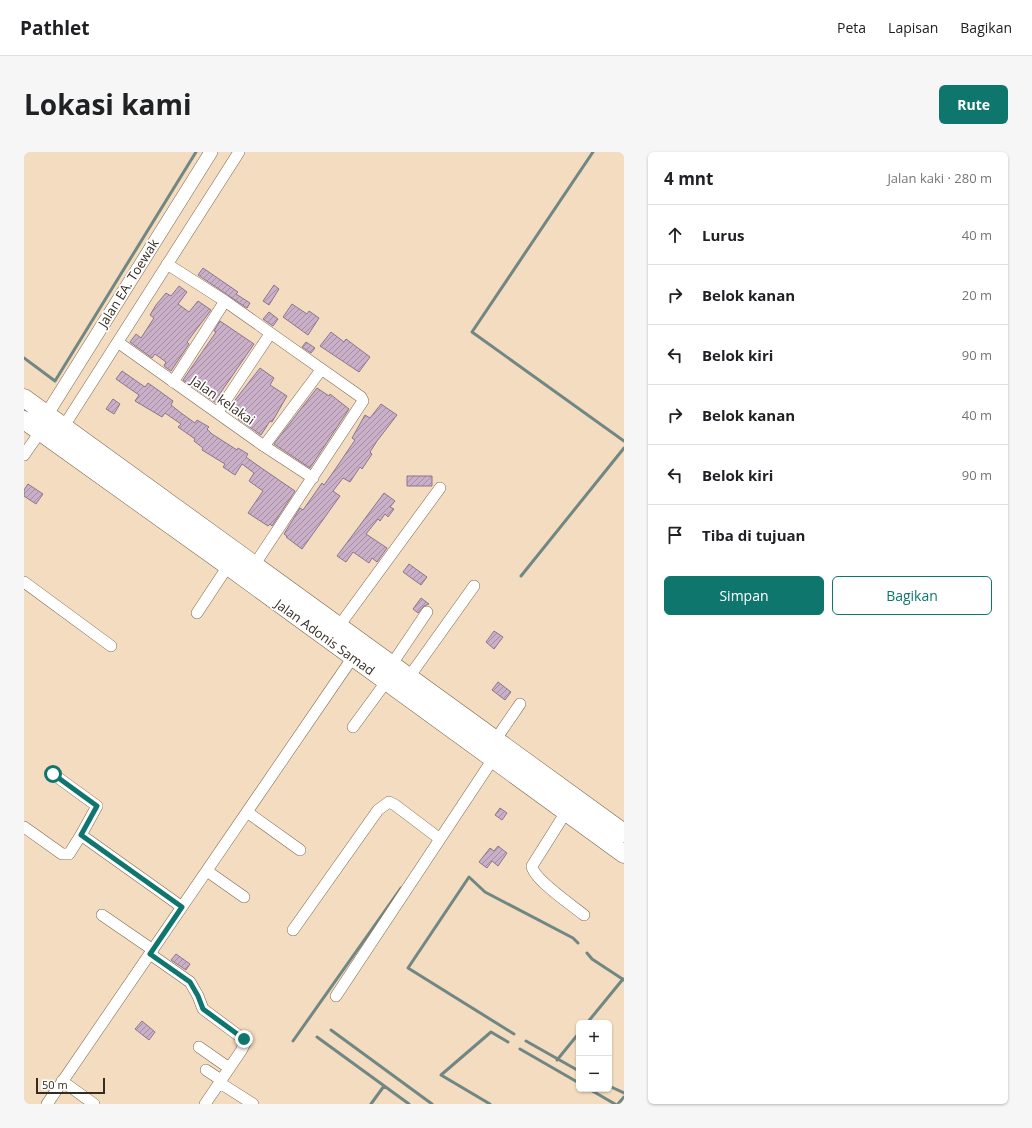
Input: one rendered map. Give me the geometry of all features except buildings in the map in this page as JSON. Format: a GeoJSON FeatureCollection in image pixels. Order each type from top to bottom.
{"type":"FeatureCollection","features":[{"type":"Feature","properties":{"kind":"highway"},"geometry":{"type":"LineString","coordinates":[[24,398],[258,560],[342,621],[392,664],[414,671],[496,739],[624,833]]}},
{"type":"Feature","properties":{"kind":"highway","name":"Jalan Adonis Samad"},"geometry":{"type":"LineString","coordinates":[[24,420],[228,566],[624,854]]}},
{"type":"Feature","properties":{"kind":"street","name":"Jalan EA. Toewak"},"geometry":{"type":"LineString","coordinates":[[47,414],[211,152]]}},
{"type":"Feature","properties":{"kind":"street"},"geometry":{"type":"LineString","coordinates":[[64,426],[119,343],[167,264],[239,152]]}},
{"type":"Feature","properties":{"kind":"street"},"geometry":{"type":"LineString","coordinates":[[167,264],[225,301],[321,370],[362,397],[363,401],[258,560]]}},
{"type":"Feature","properties":{"kind":"street"},"geometry":{"type":"LineString","coordinates":[[173,382],[225,301]]}},
{"type":"Feature","properties":{"kind":"street"},"geometry":{"type":"LineString","coordinates":[[218,412],[270,334]]}},
{"type":"Feature","properties":{"kind":"street","name":"Jalan kelakai"},"geometry":{"type":"LineString","coordinates":[[119,343],[264,446],[313,478]]}},
{"type":"Feature","properties":{"kind":"street"},"geometry":{"type":"LineString","coordinates":[[264,446],[321,370]]}},
{"type":"Feature","properties":{"kind":"street"},"geometry":{"type":"LineString","coordinates":[[24,455],[40,432]]}},
{"type":"Feature","properties":{"kind":"street"},"geometry":{"type":"LineString","coordinates":[[342,621],[440,488]]}},
{"type":"Feature","properties":{"kind":"street"},"geometry":{"type":"LineString","coordinates":[[197,613],[228,566]]}},
{"type":"Feature","properties":{"kind":"street"},"geometry":{"type":"LineString","coordinates":[[24,582],[111,646]]}},
{"type":"Feature","properties":{"kind":"street"},"geometry":{"type":"LineString","coordinates":[[414,671],[474,586]]}},
{"type":"Feature","properties":{"kind":"street"},"geometry":{"type":"LineString","coordinates":[[392,664],[427,612]]}},
{"type":"Feature","properties":{"kind":"street"},"geometry":{"type":"LineString","coordinates":[[47,1104],[353,657]]}},
{"type":"Feature","properties":{"kind":"street"},"geometry":{"type":"LineString","coordinates":[[353,727],[386,682]]}},
{"type":"Feature","properties":{"kind":"street"},"geometry":{"type":"LineString","coordinates":[[496,739],[519,705]]}},
{"type":"Feature","properties":{"kind":"street"},"geometry":{"type":"LineString","coordinates":[[336,996],[493,759]]}},
{"type":"Feature","properties":{"kind":"street"},"geometry":{"type":"LineString","coordinates":[[24,827],[62,854],[66,855],[69,854],[97,806],[53,774]]}},
{"type":"Feature","properties":{"kind":"street"},"geometry":{"type":"LineString","coordinates":[[293,930],[378,810],[384,804],[389,802],[395,805],[440,839]]}},
{"type":"Feature","properties":{"kind":"street"},"geometry":{"type":"LineString","coordinates":[[246,812],[300,850]]}},
{"type":"Feature","properties":{"kind":"street"},"geometry":{"type":"LineString","coordinates":[[566,812],[532,866],[532,870],[540,879],[584,915]]}},
{"type":"Feature","properties":{"kind":"street"},"geometry":{"type":"LineString","coordinates":[[81,835],[182,907]]}},
{"type":"Feature","properties":{"kind":"street"},"geometry":{"type":"LineString","coordinates":[[207,871],[244,897]]}},
{"type":"Feature","properties":{"kind":"street"},"geometry":{"type":"LineString","coordinates":[[102,915],[190,982],[203,1009],[244,1039],[244,1046],[205,1104]]}},
{"type":"Feature","properties":{"kind":"street"},"geometry":{"type":"LineString","coordinates":[[199,1047],[229,1068]]}},
{"type":"Feature","properties":{"kind":"street"},"geometry":{"type":"LineString","coordinates":[[206,1070],[254,1104]]}},
{"type":"Feature","properties":{"kind":"street"},"geometry":{"type":"LineString","coordinates":[[62,1081],[94,1104]]}},
{"type":"Feature","properties":{"kind":"waterway"},"geometry":{"type":"LineString","coordinates":[[24,358],[55,381],[196,152]]}},
{"type":"Feature","properties":{"kind":"waterway"},"geometry":{"type":"LineString","coordinates":[[593,152],[472,332],[624,441]]}},
{"type":"Feature","properties":{"kind":"waterway"},"geometry":{"type":"LineString","coordinates":[[521,576],[624,448]]}},
{"type":"Feature","properties":{"kind":"waterway"},"geometry":{"type":"LineString","coordinates":[[514,1034],[408,968],[469,877],[485,892],[573,938],[578,943]]}},
{"type":"Feature","properties":{"kind":"waterway"},"geometry":{"type":"LineString","coordinates":[[293,1041],[401,888]]}},
{"type":"Feature","properties":{"kind":"waterway"},"geometry":{"type":"LineString","coordinates":[[587,953],[592,959],[624,980]]}},
{"type":"Feature","properties":{"kind":"waterway"},"geometry":{"type":"LineString","coordinates":[[589,1020],[623,979]]}},
{"type":"Feature","properties":{"kind":"waterway"},"geometry":{"type":"LineString","coordinates":[[331,1030],[432,1104]]}},
{"type":"Feature","properties":{"kind":"waterway"},"geometry":{"type":"LineString","coordinates":[[490,1104],[441,1075],[491,1032],[508,1042]]}},
{"type":"Feature","properties":{"kind":"waterway"},"geometry":{"type":"LineString","coordinates":[[317,1037],[409,1104]]}},
{"type":"Feature","properties":{"kind":"waterway"},"geometry":{"type":"LineString","coordinates":[[557,1060],[576,1037]]}},
{"type":"Feature","properties":{"kind":"waterway"},"geometry":{"type":"LineString","coordinates":[[526,1041],[576,1069]]}},
{"type":"Feature","properties":{"kind":"waterway"},"geometry":{"type":"LineString","coordinates":[[520,1049],[576,1081]]}},
{"type":"Feature","properties":{"kind":"waterway"},"geometry":{"type":"LineString","coordinates":[[371,1104],[384,1086]]}},
{"type":"Feature","properties":{"kind":"waterway"},"geometry":{"type":"LineString","coordinates":[[612,1087],[624,1093]]}},
{"type":"Feature","properties":{"kind":"waterway"},"geometry":{"type":"LineString","coordinates":[[594,1092],[615,1104]]}},
{"type":"Feature","properties":{"kind":"waterway"},"geometry":{"type":"LineString","coordinates":[[618,1104],[624,1097]]}},
{"type":"Feature","properties":{"kind":"route"},"geometry":{"type":"LineString","coordinates":[[53,774],[94,802],[97,806],[81,835],[182,907],[150,954],[190,982],[195,988],[200,1005],[203,1009],[244,1039]]}}]}
